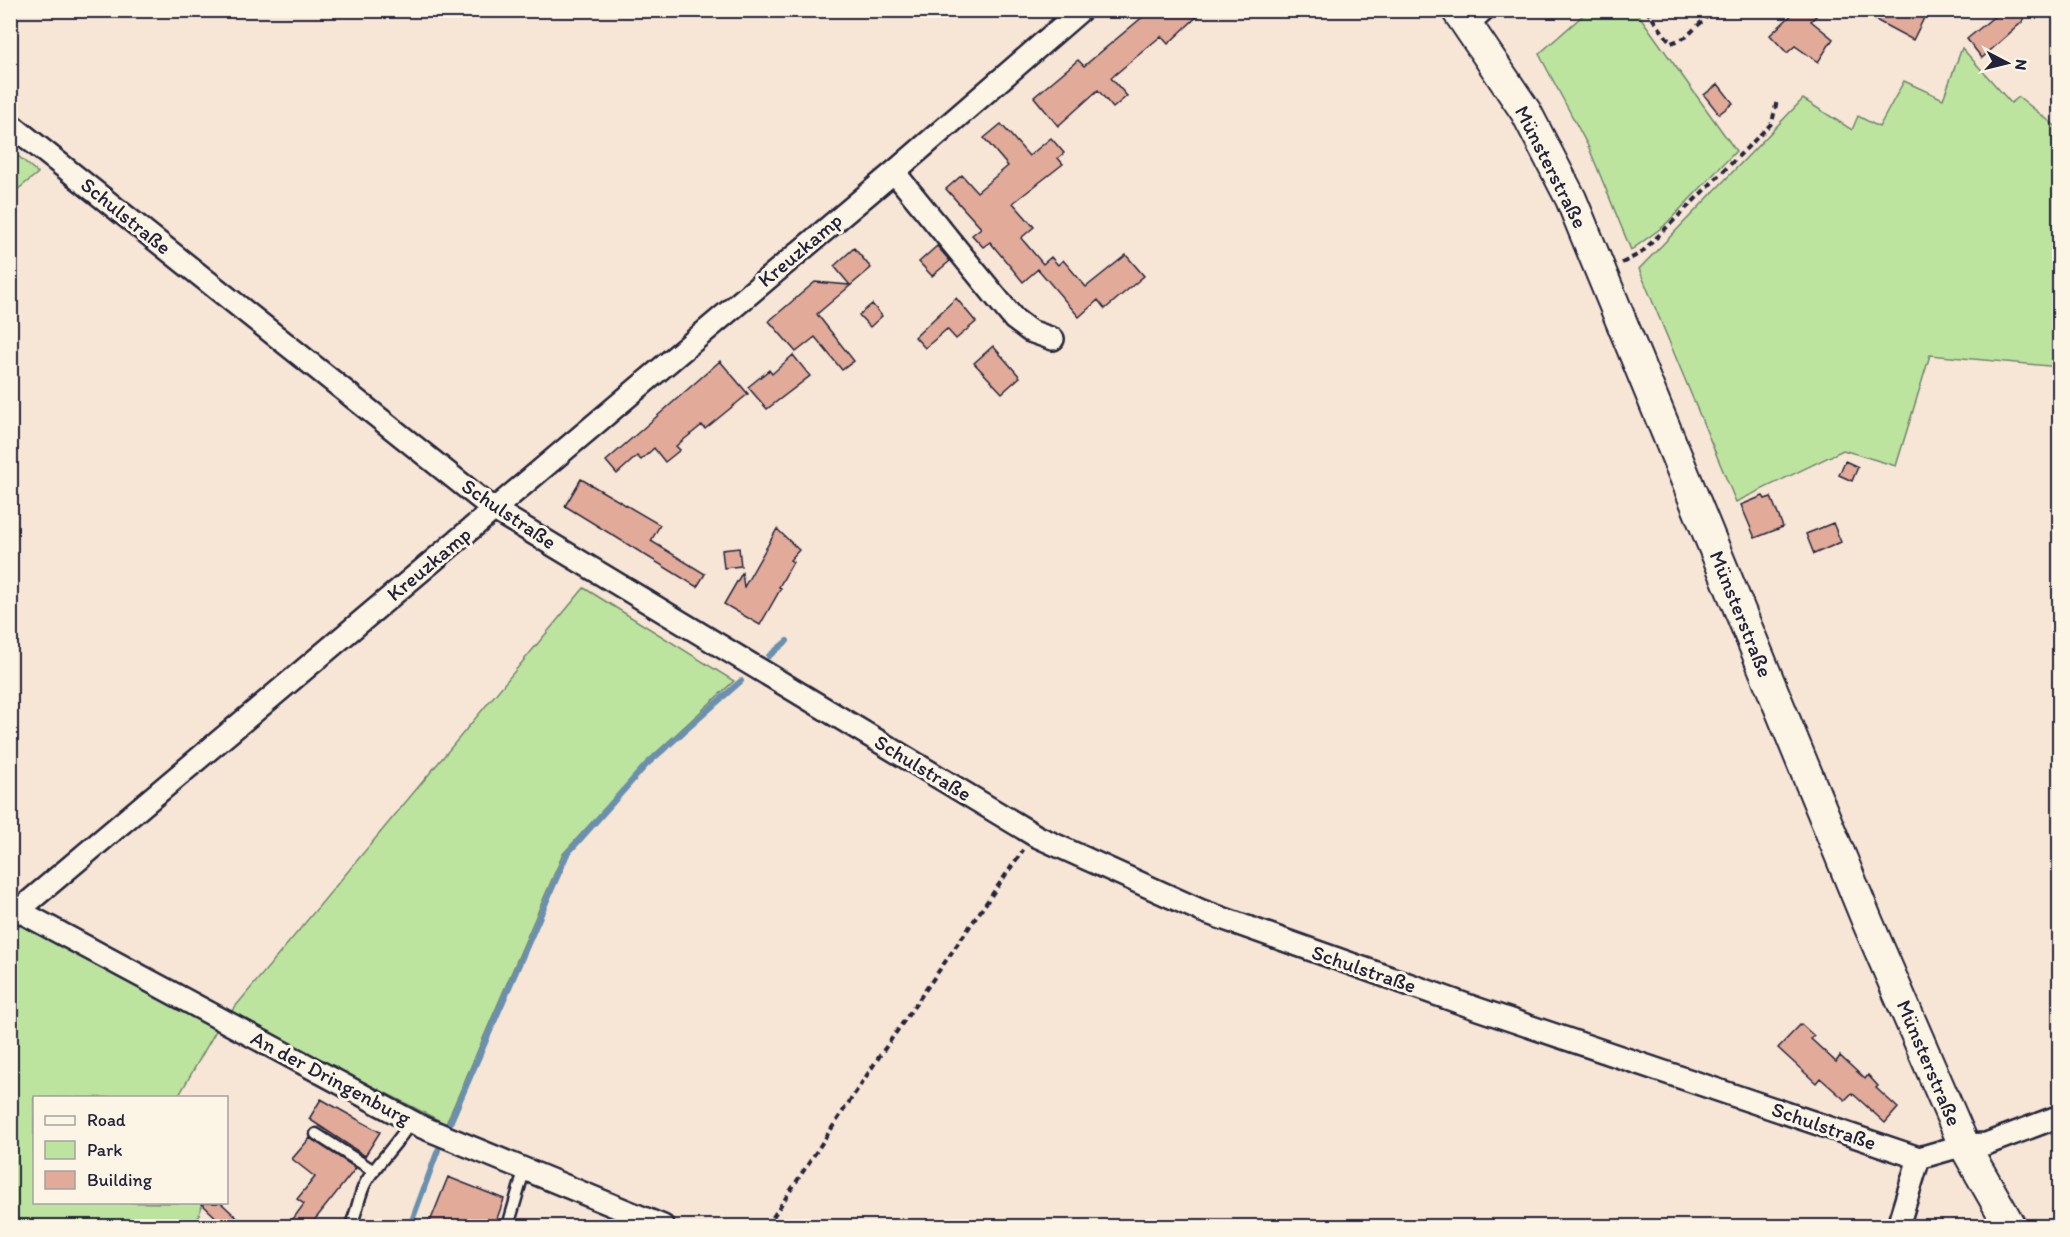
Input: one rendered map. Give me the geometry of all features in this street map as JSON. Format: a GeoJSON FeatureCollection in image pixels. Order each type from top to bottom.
{"type":"FeatureCollection","features":[{"type":"Feature","properties":{"kind":"main road","name":"Münsterstraße"},"geometry":{"type":"LineString","coordinates":[[1469,15],[1531,122],[1570,199],[1868,922],[1964,1145],[2010,1227]]}},
{"type":"Feature","properties":{"kind":"street","name":"Kreuzkamp"},"geometry":{"type":"LineString","coordinates":[[15,908],[494,509],[894,172],[1081,10]]}},
{"type":"Feature","properties":{"kind":"street","name":"Schulstraße"},"geometry":{"type":"LineString","coordinates":[[10,124],[494,509],[1036,836],[1202,911],[1478,1009],[1919,1158]]}},
{"type":"Feature","properties":{"kind":"street"},"geometry":{"type":"LineString","coordinates":[[894,172],[1014,319],[1030,331],[1053,339]]}},
{"type":"Feature","properties":{"kind":"street","name":"An der Dringenburg"},"geometry":{"type":"LineString","coordinates":[[15,908],[411,1121],[524,1171],[663,1227]]}},
{"type":"Feature","properties":{"kind":"street"},"geometry":{"type":"LineString","coordinates":[[1898,1227],[1919,1158],[1964,1145],[1986,1144],[2060,1116]]}},
{"type":"Feature","properties":{"kind":"lane"},"geometry":{"type":"LineString","coordinates":[[350,1227],[358,1212],[359,1197],[374,1171],[400,1142],[411,1121]]}},
{"type":"Feature","properties":{"kind":"lane"},"geometry":{"type":"LineString","coordinates":[[316,1134],[374,1171]]}},
{"type":"Feature","properties":{"kind":"lane"},"geometry":{"type":"LineString","coordinates":[[508,1227],[524,1171]]}},
{"type":"Feature","properties":{"kind":"path"},"geometry":{"type":"LineString","coordinates":[[1646,10],[1671,42],[1686,37],[1714,10]]}},
{"type":"Feature","properties":{"kind":"path"},"geometry":{"type":"LineString","coordinates":[[1600,274],[1641,253],[1772,123],[1777,100]]}},
{"type":"Feature","properties":{"kind":"path"},"geometry":{"type":"LineString","coordinates":[[767,1227],[921,997],[1019,855],[1036,836]]}},
{"type":"Feature","properties":{"kind":"green space"},"geometry":{"type":"Polygon","coordinates":[[[1589,10],[1636,11],[1736,151],[1664,226],[1631,250],[1589,148],[1539,54],[1589,10]]]}},
{"type":"Feature","properties":{"kind":"green space"},"geometry":{"type":"Polygon","coordinates":[[[1962,48],[2011,103],[2019,97],[2059,129],[2059,367],[1930,355],[1896,466],[1843,450],[1736,502],[1639,269],[1803,99],[1852,130],[1858,116],[1879,127],[1904,81],[1943,99],[1962,48]]]}},
{"type":"Feature","properties":{"kind":"green space"},"geometry":{"type":"Polygon","coordinates":[[[11,150],[38,173],[11,195],[11,150]]]}},
{"type":"Feature","properties":{"kind":"green space"},"geometry":{"type":"Polygon","coordinates":[[[584,588],[734,681],[647,761],[563,854],[446,1124],[230,1013],[584,588]]]}},
{"type":"Feature","properties":{"kind":"green space"},"geometry":{"type":"Polygon","coordinates":[[[22,924],[218,1027],[179,1096],[33,1096],[33,1204],[203,1204],[198,1218],[200,1226],[11,1226],[10,935],[22,924]]]}},
{"type":"Feature","properties":{"kind":"building"},"geometry":{"type":"Polygon","coordinates":[[[1151,10],[1204,10],[1168,44],[1161,36],[1111,78],[1127,96],[1113,108],[1098,90],[1058,126],[1034,97],[1078,60],[1084,66],[1151,10]]]}},
{"type":"Feature","properties":{"kind":"building"},"geometry":{"type":"Polygon","coordinates":[[[1797,10],[1822,10],[1811,21],[1833,39],[1818,62],[1795,46],[1787,53],[1770,35],[1797,10]]]}},
{"type":"Feature","properties":{"kind":"building"},"geometry":{"type":"Polygon","coordinates":[[[1857,10],[1928,10],[1913,40],[1857,10]]]}},
{"type":"Feature","properties":{"kind":"building"},"geometry":{"type":"Polygon","coordinates":[[[2002,10],[2027,10],[2022,22],[1982,58],[1967,39],[2002,10]]]}},
{"type":"Feature","properties":{"kind":"building"},"geometry":{"type":"Polygon","coordinates":[[[1718,84],[1733,103],[1719,114],[1704,95],[1718,84]]]}},
{"type":"Feature","properties":{"kind":"building"},"geometry":{"type":"Polygon","coordinates":[[[1001,124],[1029,156],[1051,138],[1064,153],[1058,158],[1063,164],[1013,203],[1034,227],[1021,238],[1043,264],[1051,257],[1058,265],[1063,260],[1086,287],[1126,255],[1144,276],[1105,309],[1098,300],[1079,317],[1038,269],[1023,282],[990,242],[983,247],[972,235],[981,228],[946,189],[962,175],[977,192],[1008,166],[984,138],[1001,124]]]}},
{"type":"Feature","properties":{"kind":"building"},"geometry":{"type":"Polygon","coordinates":[[[937,246],[950,261],[932,276],[919,262],[937,246]]]}},
{"type":"Feature","properties":{"kind":"building"},"geometry":{"type":"Polygon","coordinates":[[[854,248],[871,268],[817,314],[854,361],[842,370],[815,337],[796,352],[769,321],[815,282],[850,285],[834,266],[854,248]]]}},
{"type":"Feature","properties":{"kind":"building"},"geometry":{"type":"Polygon","coordinates":[[[956,298],[976,322],[956,339],[947,329],[925,348],[915,337],[956,298]]]}},
{"type":"Feature","properties":{"kind":"building"},"geometry":{"type":"Polygon","coordinates":[[[872,304],[882,316],[870,327],[859,315],[872,304]]]}},
{"type":"Feature","properties":{"kind":"building"},"geometry":{"type":"Polygon","coordinates":[[[993,346],[1020,377],[1002,393],[974,363],[993,346]]]}},
{"type":"Feature","properties":{"kind":"building"},"geometry":{"type":"Polygon","coordinates":[[[793,355],[810,376],[767,409],[748,387],[769,370],[772,374],[793,355]]]}},
{"type":"Feature","properties":{"kind":"building"},"geometry":{"type":"Polygon","coordinates":[[[720,361],[748,394],[705,429],[702,425],[676,446],[680,450],[665,462],[654,448],[641,460],[637,456],[617,474],[606,461],[720,361]]]}},
{"type":"Feature","properties":{"kind":"building"},"geometry":{"type":"Polygon","coordinates":[[[1845,461],[1858,467],[1852,481],[1839,475],[1845,461]]]}},
{"type":"Feature","properties":{"kind":"building"},"geometry":{"type":"Polygon","coordinates":[[[581,479],[660,525],[651,541],[705,574],[697,587],[565,506],[581,479]]]}},
{"type":"Feature","properties":{"kind":"building"},"geometry":{"type":"Polygon","coordinates":[[[1763,496],[1765,499],[1771,497],[1783,527],[1755,538],[1741,505],[1763,496]]]}},
{"type":"Feature","properties":{"kind":"building"},"geometry":{"type":"Polygon","coordinates":[[[1833,523],[1841,542],[1814,554],[1806,534],[1833,523]]]}},
{"type":"Feature","properties":{"kind":"building"},"geometry":{"type":"Polygon","coordinates":[[[777,529],[799,550],[790,560],[793,562],[779,587],[781,588],[760,625],[724,604],[742,573],[744,587],[777,529]]]}},
{"type":"Feature","properties":{"kind":"building"},"geometry":{"type":"Polygon","coordinates":[[[739,548],[741,566],[724,568],[722,550],[739,548]]]}},
{"type":"Feature","properties":{"kind":"building"},"geometry":{"type":"Polygon","coordinates":[[[1801,1024],[1814,1036],[1811,1039],[1836,1062],[1840,1056],[1865,1079],[1868,1075],[1878,1086],[1876,1088],[1898,1108],[1885,1123],[1852,1093],[1845,1100],[1820,1078],[1816,1083],[1778,1048],[1801,1024]]]}},
{"type":"Feature","properties":{"kind":"building"},"geometry":{"type":"Polygon","coordinates":[[[321,1099],[380,1132],[365,1156],[309,1119],[321,1099]]]}},
{"type":"Feature","properties":{"kind":"building"},"geometry":{"type":"Polygon","coordinates":[[[310,1138],[356,1168],[309,1227],[287,1227],[304,1204],[297,1199],[315,1177],[292,1159],[310,1138]]]}},
{"type":"Feature","properties":{"kind":"building"},"geometry":{"type":"Polygon","coordinates":[[[448,1177],[504,1199],[494,1227],[428,1227],[448,1177]]]}},
{"type":"Feature","properties":{"kind":"building"},"geometry":{"type":"Polygon","coordinates":[[[202,1204],[222,1204],[247,1227],[226,1227],[202,1204]]]}},
{"type":"Feature","properties":{"kind":"waterway"},"geometry":{"type":"LineString","coordinates":[[769,656],[787,641]]}},
{"type":"Feature","properties":{"kind":"waterway"},"geometry":{"type":"LineString","coordinates":[[450,1123],[567,854],[646,765],[741,681]]}},
{"type":"Feature","properties":{"kind":"waterway"},"geometry":{"type":"LineString","coordinates":[[410,1226],[438,1150]]}}]}
